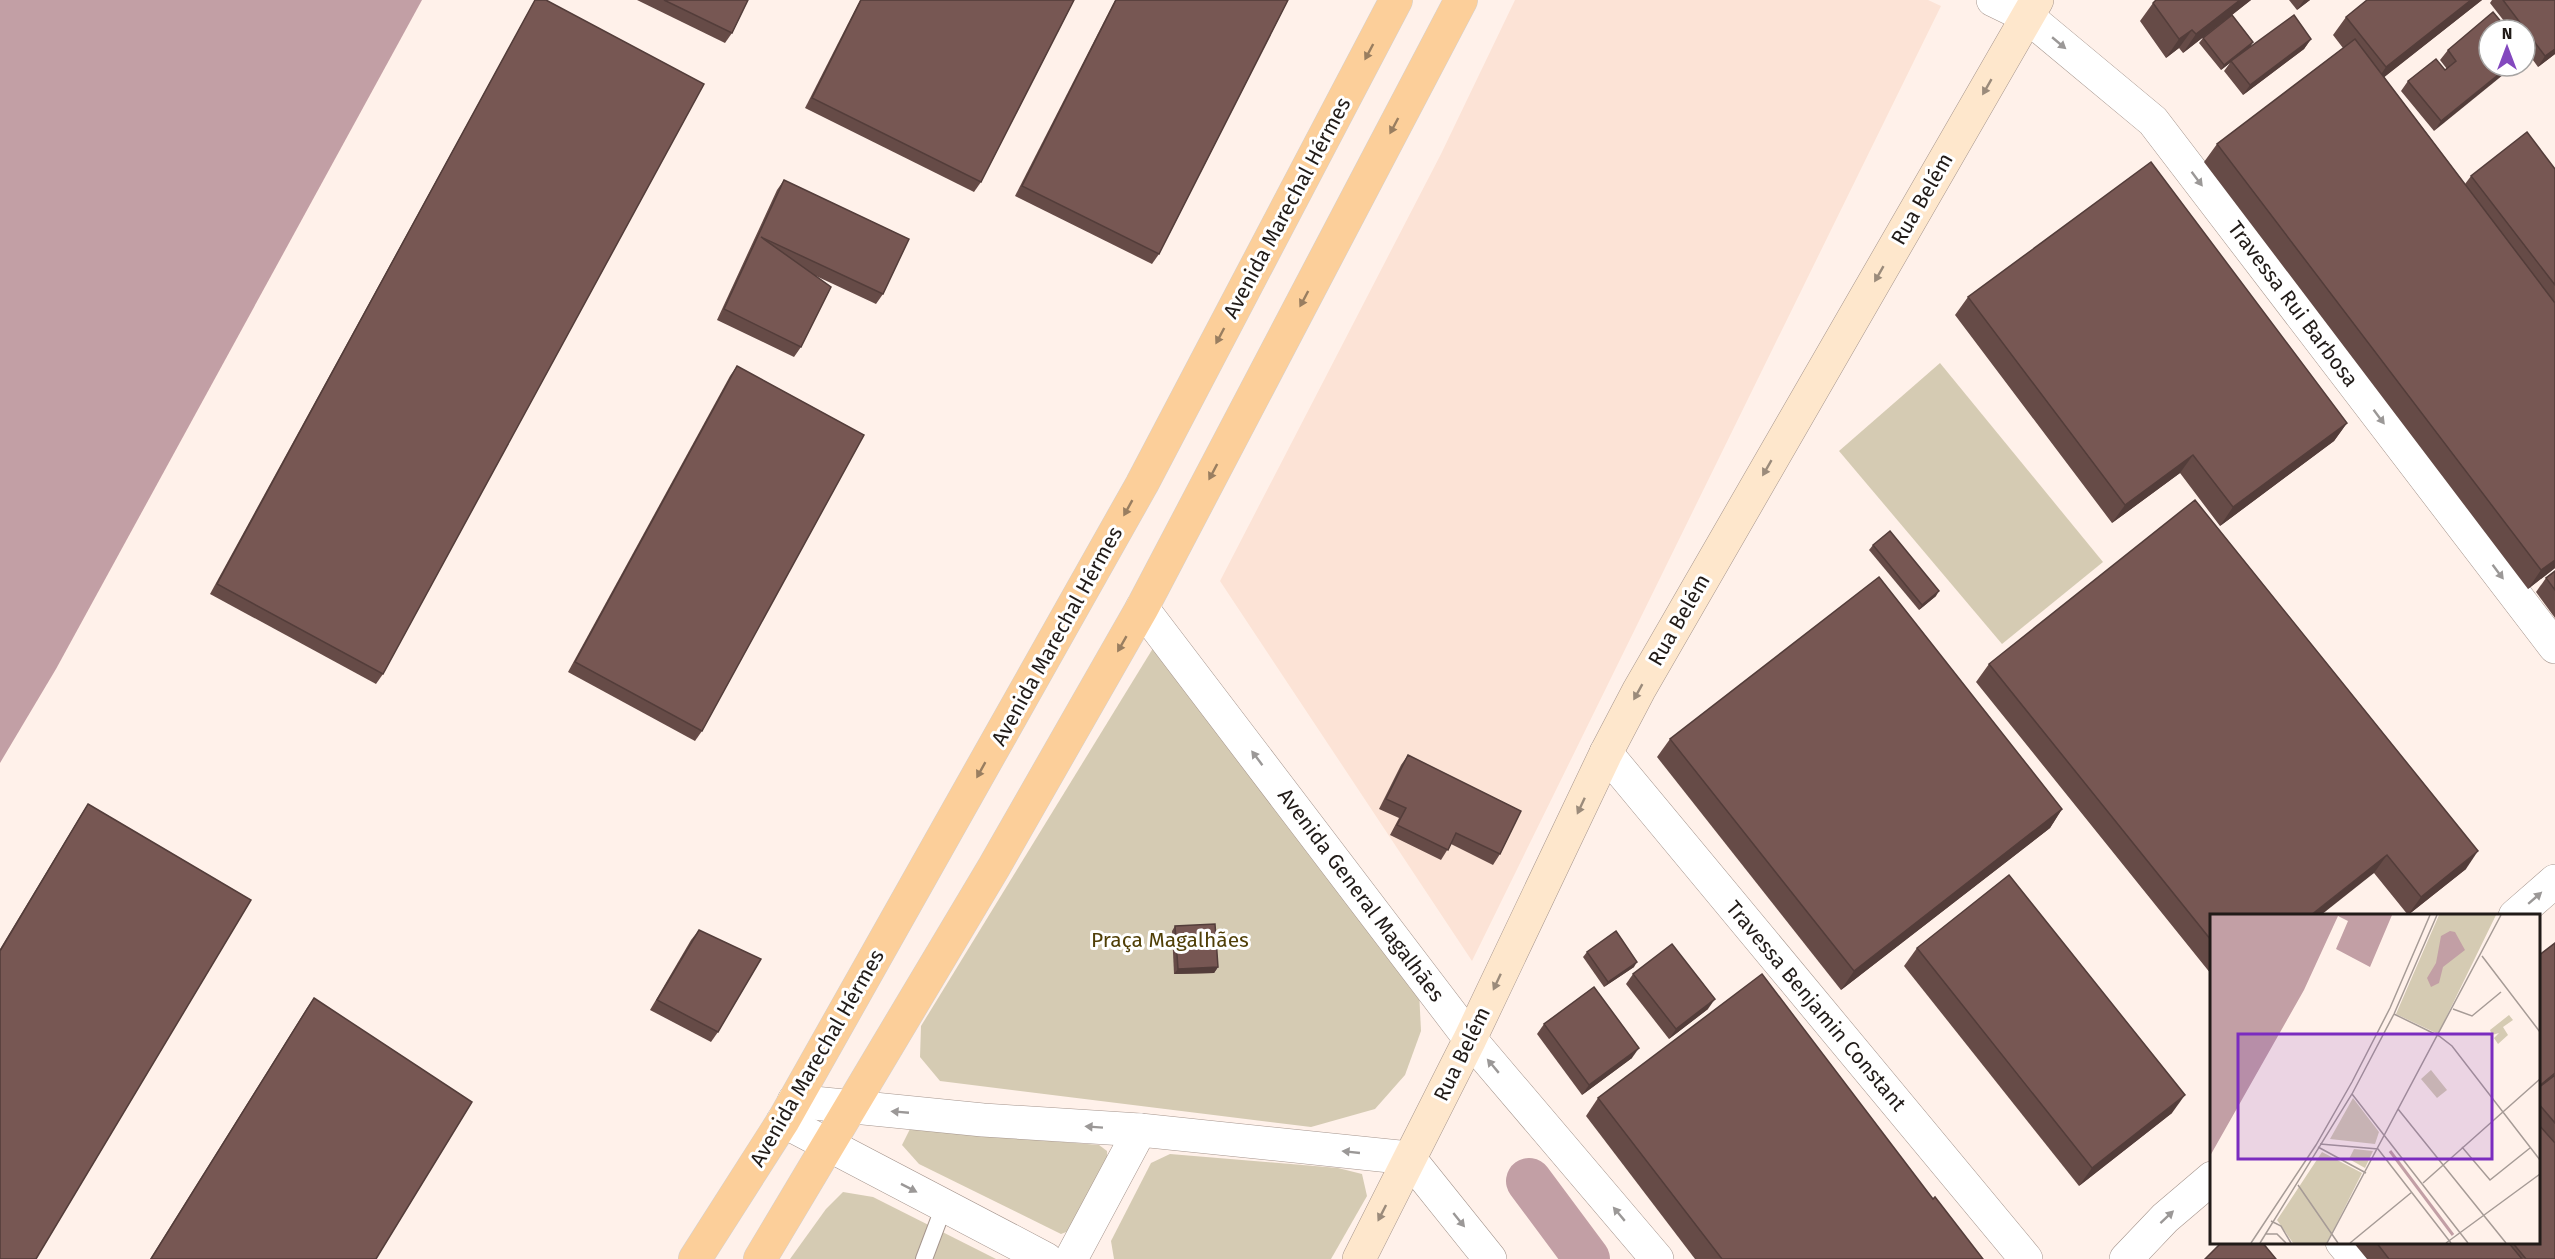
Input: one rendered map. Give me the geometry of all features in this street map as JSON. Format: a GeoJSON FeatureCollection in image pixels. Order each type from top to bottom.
{"type":"FeatureCollection","features":[{"type":"Feature","properties":{"kind":"main road","name":"Avenida Marechal Hérmes"},"geometry":{"type":"LineString","coordinates":[[695,1259],[789,1111],[1142,484],[1396,0]]}},
{"type":"Feature","properties":{"kind":"main road"},"geometry":{"type":"LineString","coordinates":[[760,1259],[994,867],[1142,608],[1461,0]]}},
{"type":"Feature","properties":{"kind":"street","name":"Travessa Rui Barbosa"},"geometry":{"type":"LineString","coordinates":[[1993,0],[2033,8],[2152,121],[2555,647]]}},
{"type":"Feature","properties":{"kind":"street","name":"Rua Belém"},"geometry":{"type":"LineString","coordinates":[[1359,1259],[1470,1039],[1606,753],[1650,669],[2033,8]]}},
{"type":"Feature","properties":{"kind":"street","name":"Avenida General Magalhães"},"geometry":{"type":"LineString","coordinates":[[1142,608],[1470,1039],[1657,1259]]}},
{"type":"Feature","properties":{"kind":"street","name":"Travessa Benjamin Constant"},"geometry":{"type":"LineString","coordinates":[[1606,753],[2026,1259]]}},
{"type":"Feature","properties":{"kind":"street"},"geometry":{"type":"LineString","coordinates":[[2516,914],[2555,881]]}},
{"type":"Feature","properties":{"kind":"street"},"geometry":{"type":"LineString","coordinates":[[789,1111],[851,1108],[1140,1130],[1409,1158],[1490,1259]]}},
{"type":"Feature","properties":{"kind":"street"},"geometry":{"type":"LineString","coordinates":[[789,1111],[828,1146],[1046,1259]]}},
{"type":"Feature","properties":{"kind":"street"},"geometry":{"type":"LineString","coordinates":[[1071,1259],[1140,1130]]}},
{"type":"Feature","properties":{"kind":"street"},"geometry":{"type":"LineString","coordinates":[[2126,1259],[2165,1218],[2210,1179]]}},
{"type":"Feature","properties":{"kind":"street"},"geometry":{"type":"LineString","coordinates":[[2344,1244],[2356,1259]]}},
{"type":"Feature","properties":{"kind":"lane"},"geometry":{"type":"LineString","coordinates":[[924,1259],[944,1206]]}},
{"type":"Feature","properties":{"kind":"shaded area"},"geometry":{"type":"Polygon","coordinates":[[[0,0],[422,0],[56,669],[0,763],[0,0]]]}},
{"type":"Feature","properties":{"kind":"shaded area"},"geometry":{"type":"Polygon","coordinates":[[[1515,0],[1928,0],[1941,6],[1472,961],[1220,581],[1441,154],[1515,0]]]}},
{"type":"Feature","properties":{"kind":"green space"},"geometry":{"type":"Polygon","coordinates":[[[1940,363],[2103,562],[2002,644],[1839,451],[1940,363]]]}},
{"type":"Feature","properties":{"kind":"green space","name":"Praça Magalhães"},"geometry":{"type":"Polygon","coordinates":[[[1155,645],[1419,991],[1421,1031],[1405,1075],[1375,1109],[1311,1127],[940,1081],[920,1057],[921,1026],[1155,645]]]}},
{"type":"Feature","properties":{"kind":"green space"},"geometry":{"type":"Polygon","coordinates":[[[910,1129],[1099,1145],[1107,1151],[1108,1172],[1074,1229],[1061,1234],[919,1164],[902,1145],[910,1129]]]}},
{"type":"Feature","properties":{"kind":"green space"},"geometry":{"type":"Polygon","coordinates":[[[1170,1154],[1338,1168],[1362,1174],[1367,1196],[1331,1259],[1114,1259],[1111,1241],[1151,1163],[1170,1154]]]}},
{"type":"Feature","properties":{"kind":"green space"},"geometry":{"type":"Polygon","coordinates":[[[843,1192],[873,1197],[996,1259],[790,1259],[826,1209],[843,1192]]]}},
{"type":"Feature","properties":{"kind":"building"},"geometry":{"type":"Polygon","coordinates":[[[535,0],[546,0],[704,84],[383,674],[217,584],[535,0]]]}},
{"type":"Feature","properties":{"kind":"building"},"geometry":{"type":"Polygon","coordinates":[[[664,0],[748,0],[732,33],[664,0]]]}},
{"type":"Feature","properties":{"kind":"building"},"geometry":{"type":"Polygon","coordinates":[[[861,0],[1074,0],[981,182],[812,98],[861,0]]]}},
{"type":"Feature","properties":{"kind":"building"},"geometry":{"type":"Polygon","coordinates":[[[1116,0],[1288,0],[1159,254],[1022,186],[1116,0]]]}},
{"type":"Feature","properties":{"kind":"building"},"geometry":{"type":"Polygon","coordinates":[[[2156,0],[2240,0],[2196,34],[2192,30],[2179,39],[2153,3],[2156,0]]]}},
{"type":"Feature","properties":{"kind":"building"},"geometry":{"type":"Polygon","coordinates":[[[2367,0],[2471,0],[2386,67],[2346,17],[2367,0]]]}},
{"type":"Feature","properties":{"kind":"building"},"geometry":{"type":"Polygon","coordinates":[[[2503,0],[2555,0],[2555,49],[2545,56],[2537,45],[2537,18],[2516,18],[2503,0]]]}},
{"type":"Feature","properties":{"kind":"building"},"geometry":{"type":"Polygon","coordinates":[[[2493,12],[2498,18],[2486,18],[2493,12]]]}},
{"type":"Feature","properties":{"kind":"building"},"geometry":{"type":"Polygon","coordinates":[[[2232,15],[2253,42],[2224,65],[2203,38],[2232,15]]]}},
{"type":"Feature","properties":{"kind":"building"},"geometry":{"type":"Polygon","coordinates":[[[2294,15],[2311,39],[2250,85],[2231,61],[2294,15]]]}},
{"type":"Feature","properties":{"kind":"building"},"geometry":{"type":"Polygon","coordinates":[[[2477,26],[2477,78],[2494,78],[2441,121],[2408,81],[2436,59],[2445,70],[2456,61],[2448,50],[2477,26]]]}},
{"type":"Feature","properties":{"kind":"building"},"geometry":{"type":"Polygon","coordinates":[[[2355,39],[2555,303],[2555,560],[2541,570],[2217,144],[2355,39]]]}},
{"type":"Feature","properties":{"kind":"building"},"geometry":{"type":"Polygon","coordinates":[[[2527,132],[2555,169],[2555,285],[2471,176],[2527,132]]]}},
{"type":"Feature","properties":{"kind":"building"},"geometry":{"type":"Polygon","coordinates":[[[2151,162],[2347,423],[2233,507],[2193,455],[2125,505],[1968,297],[2151,162]]]}},
{"type":"Feature","properties":{"kind":"building"},"geometry":{"type":"Polygon","coordinates":[[[784,180],[909,239],[883,294],[761,237],[831,287],[801,347],[724,309],[784,180]]]}},
{"type":"Feature","properties":{"kind":"building"},"geometry":{"type":"Polygon","coordinates":[[[737,366],[864,435],[702,731],[575,662],[737,366]]]}},
{"type":"Feature","properties":{"kind":"building"},"geometry":{"type":"Polygon","coordinates":[[[2195,500],[2478,851],[2421,897],[2387,855],[2312,914],[2210,914],[2210,939],[1989,664],[2195,500]]]}},
{"type":"Feature","properties":{"kind":"building"},"geometry":{"type":"Polygon","coordinates":[[[1890,531],[1939,591],[1922,605],[1873,545],[1890,531]]]}},
{"type":"Feature","properties":{"kind":"building"},"geometry":{"type":"Polygon","coordinates":[[[2555,571],[2555,590],[2546,578],[2555,571]]]}},
{"type":"Feature","properties":{"kind":"building"},"geometry":{"type":"Polygon","coordinates":[[[1879,577],[2062,809],[1854,971],[1670,739],[1879,577]]]}},
{"type":"Feature","properties":{"kind":"building"},"geometry":{"type":"Polygon","coordinates":[[[1408,755],[1521,811],[1500,854],[1456,833],[1448,850],[1397,825],[1406,808],[1386,799],[1408,755]]]}},
{"type":"Feature","properties":{"kind":"building"},"geometry":{"type":"Polygon","coordinates":[[[88,804],[251,900],[36,1259],[0,1259],[0,951],[88,804]]]}},
{"type":"Feature","properties":{"kind":"building"},"geometry":{"type":"Polygon","coordinates":[[[2009,875],[2185,1095],[2092,1168],[1917,948],[2009,875]]]}},
{"type":"Feature","properties":{"kind":"building"},"geometry":{"type":"Polygon","coordinates":[[[1215,924],[1218,967],[1178,969],[1175,926],[1215,924]]]}},
{"type":"Feature","properties":{"kind":"building"},"geometry":{"type":"Polygon","coordinates":[[[699,930],[761,959],[718,1032],[657,1000],[699,930]]]}},
{"type":"Feature","properties":{"kind":"building"},"geometry":{"type":"Polygon","coordinates":[[[1616,931],[1637,962],[1608,982],[1587,952],[1616,931]]]}},
{"type":"Feature","properties":{"kind":"building"},"geometry":{"type":"Polygon","coordinates":[[[2555,943],[2555,1073],[2540,1085],[2540,954],[2555,943]]]}},
{"type":"Feature","properties":{"kind":"building"},"geometry":{"type":"Polygon","coordinates":[[[1672,944],[1715,999],[1676,1029],[1633,974],[1672,944]]]}},
{"type":"Feature","properties":{"kind":"building"},"geometry":{"type":"Polygon","coordinates":[[[1762,974],[1933,1199],[1935,1197],[1983,1259],[1722,1259],[1598,1098],[1762,974]]]}},
{"type":"Feature","properties":{"kind":"building"},"geometry":{"type":"Polygon","coordinates":[[[1594,987],[1639,1048],[1589,1085],[1544,1024],[1594,987]]]}},
{"type":"Feature","properties":{"kind":"building"},"geometry":{"type":"Polygon","coordinates":[[[314,998],[472,1102],[376,1259],[151,1259],[314,998]]]}},
{"type":"Feature","properties":{"kind":"building"},"geometry":{"type":"Polygon","coordinates":[[[2555,1075],[2555,1123],[2540,1105],[2540,1086],[2555,1075]]]}},
{"type":"Feature","properties":{"kind":"building"},"geometry":{"type":"Polygon","coordinates":[[[2540,1126],[2555,1143],[2555,1259],[2526,1259],[2514,1244],[2540,1244],[2540,1126]]]}},
{"type":"Feature","properties":{"kind":"building"},"geometry":{"type":"Polygon","coordinates":[[[2220,1244],[2264,1244],[2276,1259],[2205,1259],[2220,1244]]]}},
{"type":"Feature","properties":{"kind":"building"},"geometry":{"type":"Polygon","coordinates":[[[2378,1244],[2510,1244],[2522,1259],[2389,1259],[2378,1244]]]}},
{"type":"Feature","properties":{"kind":"waterway"},"geometry":{"type":"LineString","coordinates":[[1529,1181],[1587,1259]]}}]}
